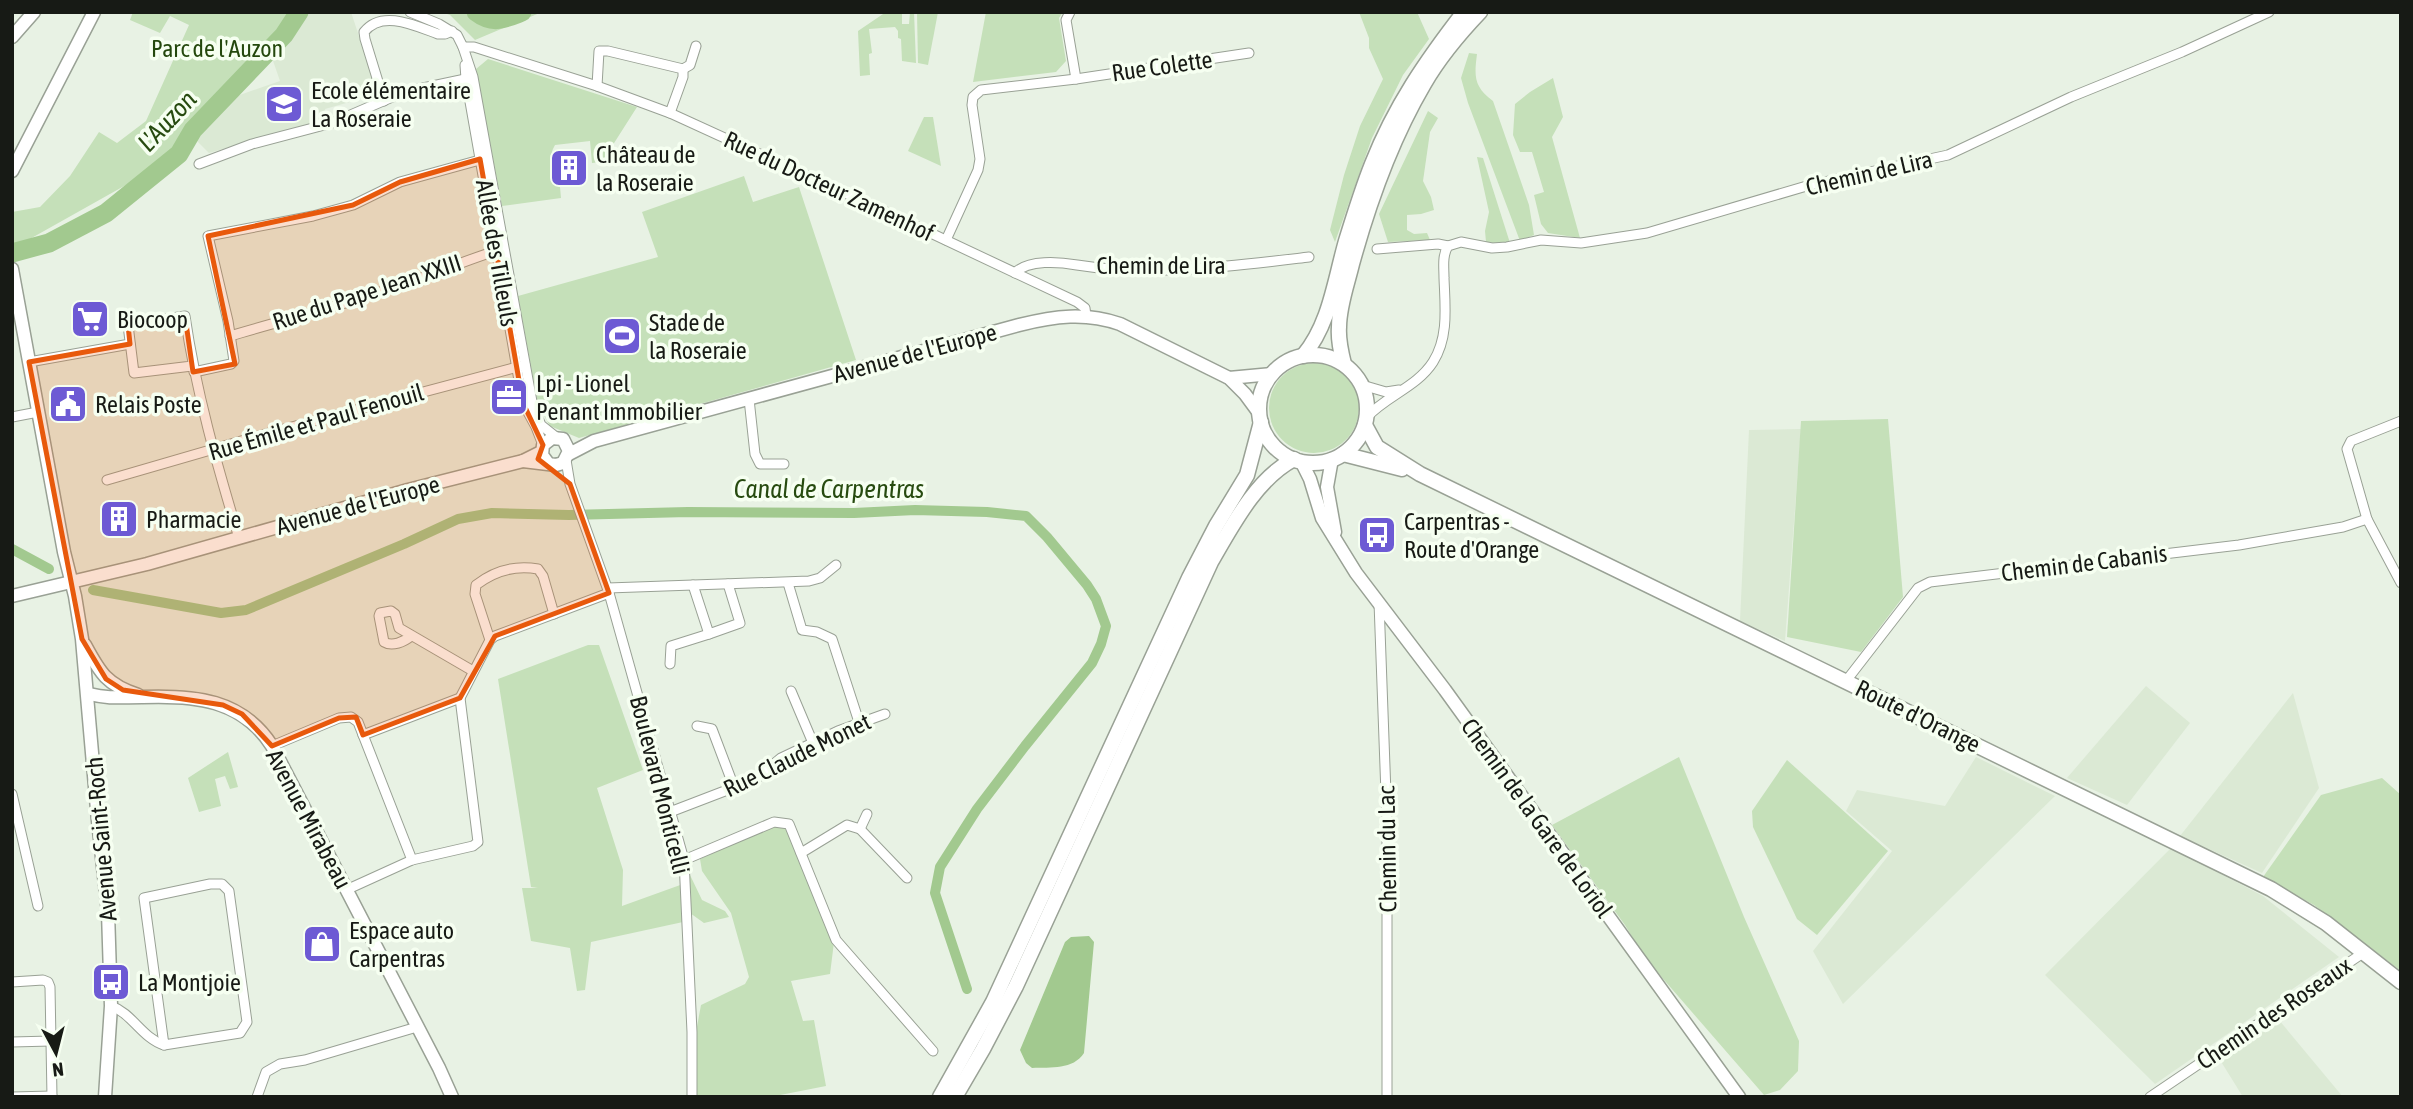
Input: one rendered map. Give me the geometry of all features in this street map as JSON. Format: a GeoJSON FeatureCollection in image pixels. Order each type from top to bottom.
{"type":"FeatureCollection","features":[{"type":"Feature","properties":{"kind":"main road"},"geometry":{"type":"LineString","coordinates":[[12,37],[34,12]]}},
{"type":"Feature","properties":{"kind":"main road"},"geometry":{"type":"LineString","coordinates":[[12,171],[94,12]]}},
{"type":"Feature","properties":{"kind":"main road"},"geometry":{"type":"LineString","coordinates":[[1303,356],[1316,339],[1325,319],[1347,237],[1372,164],[1394,114],[1413,80],[1464,12]]}},
{"type":"Feature","properties":{"kind":"main road"},"geometry":{"type":"LineString","coordinates":[[1344,364],[1339,342],[1340,316],[1358,242],[1374,192],[1395,139],[1424,84],[1447,50],[1480,12]]}},
{"type":"Feature","properties":{"kind":"main road","name":"Avenue Saint-Roch"},"geometry":{"type":"LineString","coordinates":[[12,269],[72,583],[89,694],[108,912],[111,1006],[105,1097]]}},
{"type":"Feature","properties":{"kind":"main road","name":"Avenue de l'Europe"},"geometry":{"type":"LineString","coordinates":[[564,448],[1041,319],[1071,315],[1104,319],[1229,378],[1245,394],[1259,424]]}},
{"type":"Feature","properties":{"kind":"main road"},"geometry":{"type":"LineString","coordinates":[[940,1097],[993,1002],[1189,578],[1247,475],[1259,424],[1260,400],[1264,386],[1281,366],[1303,356],[1325,356],[1344,364],[1362,385],[1366,396],[1366,421],[1352,446],[1338,456],[1322,462],[1298,460],[1285,455],[1270,441],[1259,424]]}},
{"type":"Feature","properties":{"kind":"main road"},"geometry":{"type":"LineString","coordinates":[[1229,378],[1272,374]]}},
{"type":"Feature","properties":{"kind":"main road","name":"Route d'Orange"},"geometry":{"type":"LineString","coordinates":[[1366,421],[1377,447],[1420,474],[2271,889],[2326,923],[2401,982]]}},
{"type":"Feature","properties":{"kind":"main road"},"geometry":{"type":"LineString","coordinates":[[548,439],[564,448],[560,464],[546,456],[548,439]]}},
{"type":"Feature","properties":{"kind":"main road","name":"Avenue de l'Europe"},"geometry":{"type":"LineString","coordinates":[[12,596],[72,583],[546,456]]}},
{"type":"Feature","properties":{"kind":"main road","name":"Route d'Orange"},"geometry":{"type":"LineString","coordinates":[[1338,456],[1420,474]]}},
{"type":"Feature","properties":{"kind":"main road","name":"Chemin de la Gare de Loriol"},"geometry":{"type":"LineString","coordinates":[[1336,539],[1327,487],[1338,456]]}},
{"type":"Feature","properties":{"kind":"main road"},"geometry":{"type":"LineString","coordinates":[[957,1097],[1016,986],[1212,562],[1254,496],[1278,470],[1298,460]]}},
{"type":"Feature","properties":{"kind":"main road","name":"Chemin de la Gare de Loriol"},"geometry":{"type":"LineString","coordinates":[[1298,460],[1310,479],[1322,518],[1356,573],[1452,700],[1739,1097]]}},
{"type":"Feature","properties":{"kind":"main road"},"geometry":{"type":"LineString","coordinates":[[82,639],[114,693],[96,712],[91,724]]}},
{"type":"Feature","properties":{"kind":"main road","name":"Avenue Mirabeau"},"geometry":{"type":"LineString","coordinates":[[89,694],[205,699],[242,714],[259,729],[272,747],[452,1097]]}},
{"type":"Feature","properties":{"kind":"street"},"geometry":{"type":"LineString","coordinates":[[410,12],[452,31],[464,52]]}},
{"type":"Feature","properties":{"kind":"street","name":"Rue Colette"},"geometry":{"type":"LineString","coordinates":[[1070,12],[1066,20],[1076,79]]}},
{"type":"Feature","properties":{"kind":"street","name":"Chemin de Lira"},"geometry":{"type":"LineString","coordinates":[[1377,249],[1461,243],[1492,248],[1541,240],[1581,243],[1638,235],[1811,186],[1948,155],[2071,97],[2182,52],[2269,12]]}},
{"type":"Feature","properties":{"kind":"street"},"geometry":{"type":"LineString","coordinates":[[384,101],[365,39],[364,32],[367,28],[382,20],[391,20],[438,34],[452,31]]}},
{"type":"Feature","properties":{"kind":"street"},"geometry":{"type":"LineString","coordinates":[[597,86],[599,51],[683,69],[690,65],[696,46]]}},
{"type":"Feature","properties":{"kind":"street","name":"Rue du Docteur Zamenhof"},"geometry":{"type":"LineString","coordinates":[[464,52],[474,47],[597,86],[670,113],[1077,302],[1085,308],[1086,316]]}},
{"type":"Feature","properties":{"kind":"street","name":"Allée des Tilleuls"},"geometry":{"type":"LineString","coordinates":[[464,52],[521,366],[523,403],[536,427],[546,456]]}},
{"type":"Feature","properties":{"kind":"street","name":"Rue Colette"},"geometry":{"type":"LineString","coordinates":[[946,240],[978,170],[980,159],[972,106],[973,97],[981,90],[1249,53]]}},
{"type":"Feature","properties":{"kind":"street"},"geometry":{"type":"LineString","coordinates":[[670,113],[683,77],[683,69]]}},
{"type":"Feature","properties":{"kind":"street"},"geometry":{"type":"LineString","coordinates":[[200,164],[252,144],[332,123],[404,92],[469,78]]}},
{"type":"Feature","properties":{"kind":"street"},"geometry":{"type":"LineString","coordinates":[[239,538],[213,451],[193,369],[185,316],[128,325],[135,373],[193,369],[231,364],[234,361],[230,335],[208,236],[313,216],[353,205],[400,182],[484,159]]}},
{"type":"Feature","properties":{"kind":"street"},"geometry":{"type":"LineString","coordinates":[[1366,421],[1375,408],[1424,374],[1440,349],[1445,317],[1444,257],[1448,246]]}},
{"type":"Feature","properties":{"kind":"street","name":"Rue du Pape Jean XXIII"},"geometry":{"type":"LineString","coordinates":[[230,335],[398,286],[500,250]]}},
{"type":"Feature","properties":{"kind":"street","name":"Chemin de Lira"},"geometry":{"type":"LineString","coordinates":[[1015,273],[1026,266],[1037,264],[1067,263],[1124,271],[1248,264],[1309,257]]}},
{"type":"Feature","properties":{"kind":"street"},"geometry":{"type":"LineString","coordinates":[[29,362],[130,344]]}},
{"type":"Feature","properties":{"kind":"street","name":"Allée des Tilleuls"},"geometry":{"type":"LineString","coordinates":[[521,366],[538,420],[564,448]]}},
{"type":"Feature","properties":{"kind":"street","name":"Rue Émile et Paul Fenouil"},"geometry":{"type":"LineString","coordinates":[[107,480],[269,433],[521,366]]}},
{"type":"Feature","properties":{"kind":"street"},"geometry":{"type":"LineString","coordinates":[[1362,385],[1386,392],[1401,390]]}},
{"type":"Feature","properties":{"kind":"street"},"geometry":{"type":"LineString","coordinates":[[749,399],[755,454],[760,464],[784,464]]}},
{"type":"Feature","properties":{"kind":"street"},"geometry":{"type":"LineString","coordinates":[[12,417],[38,412]]}},
{"type":"Feature","properties":{"kind":"street"},"geometry":{"type":"LineString","coordinates":[[2401,421],[2351,441],[2347,449],[2367,519],[2401,583]]}},
{"type":"Feature","properties":{"kind":"street","name":"Boulevard Monticelli"},"geometry":{"type":"LineString","coordinates":[[564,448],[570,484],[608,591],[684,860],[692,1032],[692,1097]]}},
{"type":"Feature","properties":{"kind":"street","name":"Boulevard Monticelli"},"geometry":{"type":"LineString","coordinates":[[546,456],[570,484]]}},
{"type":"Feature","properties":{"kind":"street","name":"Chemin de Cabanis"},"geometry":{"type":"LineString","coordinates":[[1846,681],[1918,588],[1930,582],[2239,545],[2343,527],[2367,519]]}},
{"type":"Feature","properties":{"kind":"street"},"geometry":{"type":"LineString","coordinates":[[346,890],[412,860],[472,846],[478,842],[460,698],[490,640],[608,591],[693,585],[788,583],[820,578],[836,565]]}},
{"type":"Feature","properties":{"kind":"street"},"geometry":{"type":"LineString","coordinates":[[490,640],[475,594],[476,585],[496,572],[538,569],[543,576],[555,614]]}},
{"type":"Feature","properties":{"kind":"street"},"geometry":{"type":"LineString","coordinates":[[788,583],[802,630],[817,632],[832,639],[859,722]]}},
{"type":"Feature","properties":{"kind":"street"},"geometry":{"type":"LineString","coordinates":[[670,664],[671,646],[740,624],[728,584]]}},
{"type":"Feature","properties":{"kind":"street"},"geometry":{"type":"LineString","coordinates":[[693,585],[709,634]]}},
{"type":"Feature","properties":{"kind":"street","name":"Chemin du Lac"},"geometry":{"type":"LineString","coordinates":[[1379,602],[1387,822],[1387,1097]]}},
{"type":"Feature","properties":{"kind":"street"},"geometry":{"type":"LineString","coordinates":[[411,636],[474,671]]}},
{"type":"Feature","properties":{"kind":"street"},"geometry":{"type":"LineString","coordinates":[[791,691],[813,743]]}},
{"type":"Feature","properties":{"kind":"street"},"geometry":{"type":"LineString","coordinates":[[363,735],[460,698]]}},
{"type":"Feature","properties":{"kind":"street","name":"Rue Claude Monet"},"geometry":{"type":"LineString","coordinates":[[670,811],[756,779],[781,758],[859,722],[886,714]]}},
{"type":"Feature","properties":{"kind":"street"},"geometry":{"type":"LineString","coordinates":[[272,747],[339,718],[351,718],[358,722],[412,860]]}},
{"type":"Feature","properties":{"kind":"street"},"geometry":{"type":"LineString","coordinates":[[697,726],[712,729],[734,788]]}},
{"type":"Feature","properties":{"kind":"street"},"geometry":{"type":"LineString","coordinates":[[12,794],[17,834],[38,906]]}},
{"type":"Feature","properties":{"kind":"street"},"geometry":{"type":"LineString","coordinates":[[860,828],[867,814]]}},
{"type":"Feature","properties":{"kind":"street"},"geometry":{"type":"LineString","coordinates":[[684,860],[774,822],[789,824],[836,940],[933,1051]]}},
{"type":"Feature","properties":{"kind":"street"},"geometry":{"type":"LineString","coordinates":[[801,852],[847,825],[860,828],[907,878]]}},
{"type":"Feature","properties":{"kind":"street"},"geometry":{"type":"LineString","coordinates":[[111,1006],[122,1011],[147,1036],[164,1045],[240,1033],[247,1022],[229,891],[222,884],[210,884],[145,898],[164,1045]]}},
{"type":"Feature","properties":{"kind":"street","name":"Chemin des Roseaux"},"geometry":{"type":"LineString","coordinates":[[2150,1097],[2363,953]]}},
{"type":"Feature","properties":{"kind":"street"},"geometry":{"type":"LineString","coordinates":[[12,982],[43,980],[48,982],[50,987],[52,1096],[12,1097]]}},
{"type":"Feature","properties":{"kind":"street"},"geometry":{"type":"LineString","coordinates":[[257,1097],[265,1072],[280,1064],[305,1060],[417,1027]]}},
{"type":"Feature","properties":{"kind":"street"},"geometry":{"type":"LineString","coordinates":[[12,1042],[51,1041]]}},
{"type":"Feature","properties":{"kind":"highlighted area"},"geometry":{"type":"Polygon","coordinates":[[[480,159],[523,403],[543,445],[538,459],[570,484],[609,593],[495,636],[460,698],[363,735],[356,717],[339,718],[272,746],[242,714],[223,705],[123,690],[106,679],[82,639],[29,362],[130,344],[128,325],[185,316],[193,372],[235,364],[208,236],[353,205],[400,182],[480,159]]]}},
{"type":"Feature","properties":{"kind":"shaded area","name":"Ecole élémentaire La Roseraie"},"geometry":{"type":"Polygon","coordinates":[[[307,12],[351,12],[378,94],[325,109],[328,118],[209,153],[195,139],[231,98],[280,81],[271,55],[307,12]]]}},
{"type":"Feature","properties":{"kind":"shaded area"},"geometry":{"type":"Polygon","coordinates":[[[1801,429],[1785,641],[1740,621],[1749,430],[1801,429]]]}},
{"type":"Feature","properties":{"kind":"shaded area"},"geometry":{"type":"Polygon","coordinates":[[[2146,686],[2190,723],[2127,805],[2067,778],[2146,686]]]}},
{"type":"Feature","properties":{"kind":"shaded area"},"geometry":{"type":"Polygon","coordinates":[[[2293,693],[2319,788],[2262,873],[2180,836],[2293,693]]]}},
{"type":"Feature","properties":{"kind":"shaded area"},"geometry":{"type":"Polygon","coordinates":[[[1976,757],[2055,796],[1843,1004],[1813,951],[1892,851],[1846,811],[1857,790],[1945,806],[1976,757]]]}},
{"type":"Feature","properties":{"kind":"shaded area"},"geometry":{"type":"Polygon","coordinates":[[[2171,848],[2263,896],[2339,957],[2155,1084],[2045,975],[2171,848]]]}},
{"type":"Feature","properties":{"kind":"shaded area"},"geometry":{"type":"Polygon","coordinates":[[[1089,936],[1094,942],[1084,1053],[1068,1065],[1032,1068],[1026,1063],[1020,1050],[1065,942],[1071,937],[1089,936]]]}},
{"type":"Feature","properties":{"kind":"shaded area"},"geometry":{"type":"Polygon","coordinates":[[[2279,1020],[2343,1097],[2243,1097],[2220,1060],[2279,1020]]]}},
{"type":"Feature","properties":{"kind":"green space","name":"Parc de l'Auzon"},"geometry":{"type":"Polygon","coordinates":[[[133,12],[291,12],[268,49],[207,105],[158,167],[12,249],[12,212],[40,207],[70,176],[99,132],[117,143],[146,121],[189,25],[170,16],[160,33],[130,20],[133,12]]]}},
{"type":"Feature","properties":{"kind":"green space"},"geometry":{"type":"Polygon","coordinates":[[[441,12],[470,12],[488,23],[496,23],[542,12],[475,40],[450,15],[441,12]]]}},
{"type":"Feature","properties":{"kind":"green space"},"geometry":{"type":"Polygon","coordinates":[[[886,12],[902,12],[902,24],[909,24],[910,12],[914,12],[916,63],[902,61],[901,39],[898,38],[895,27],[869,29],[872,53],[869,54],[870,75],[860,76],[858,31],[886,12]]]}},
{"type":"Feature","properties":{"kind":"green space"},"geometry":{"type":"Polygon","coordinates":[[[917,12],[938,12],[928,65],[918,63],[917,12]]]}},
{"type":"Feature","properties":{"kind":"green space"},"geometry":{"type":"Polygon","coordinates":[[[986,12],[1063,12],[1059,18],[1066,61],[1056,72],[973,82],[986,12]]]}},
{"type":"Feature","properties":{"kind":"green space"},"geometry":{"type":"Polygon","coordinates":[[[1359,12],[1417,12],[1429,39],[1403,75],[1372,138],[1335,242],[1330,230],[1344,175],[1360,126],[1383,79],[1369,48],[1369,38],[1359,12]]]}},
{"type":"Feature","properties":{"kind":"green space"},"geometry":{"type":"Polygon","coordinates":[[[1469,53],[1477,54],[1477,81],[1482,91],[1493,101],[1529,205],[1534,235],[1520,241],[1461,78],[1469,53]]]}},
{"type":"Feature","properties":{"kind":"green space"},"geometry":{"type":"Polygon","coordinates":[[[488,59],[637,107],[602,162],[592,163],[590,141],[555,145],[551,156],[552,177],[559,176],[561,198],[502,206],[476,69],[488,59]]]}},
{"type":"Feature","properties":{"kind":"green space"},"geometry":{"type":"Polygon","coordinates":[[[1553,78],[1563,117],[1552,137],[1580,238],[1548,233],[1541,224],[1534,195],[1544,192],[1532,152],[1520,152],[1513,135],[1515,104],[1553,78]]]}},
{"type":"Feature","properties":{"kind":"green space"},"geometry":{"type":"Polygon","coordinates":[[[1428,111],[1438,118],[1430,132],[1423,181],[1434,210],[1407,215],[1407,230],[1414,234],[1427,233],[1430,240],[1388,242],[1379,214],[1428,111]]]}},
{"type":"Feature","properties":{"kind":"green space"},"geometry":{"type":"Polygon","coordinates":[[[924,117],[933,117],[941,166],[908,151],[924,117]]]}},
{"type":"Feature","properties":{"kind":"green space"},"geometry":{"type":"Polygon","coordinates":[[[1477,157],[1483,158],[1510,243],[1500,245],[1486,242],[1489,212],[1477,157]]]}},
{"type":"Feature","properties":{"kind":"green space"},"geometry":{"type":"Polygon","coordinates":[[[744,176],[753,202],[799,187],[856,360],[579,438],[550,426],[538,405],[518,296],[658,257],[642,212],[744,176]]]}},
{"type":"Feature","properties":{"kind":"green space"},"geometry":{"type":"Polygon","coordinates":[[[1314,363],[1331,367],[1346,376],[1355,391],[1359,408],[1355,425],[1346,440],[1331,449],[1314,453],[1297,449],[1282,440],[1273,425],[1269,408],[1273,391],[1282,376],[1297,367],[1314,363]]]}},
{"type":"Feature","properties":{"kind":"green space"},"geometry":{"type":"Polygon","coordinates":[[[1888,419],[1903,597],[1861,652],[1787,637],[1801,421],[1888,419]]]}},
{"type":"Feature","properties":{"kind":"green space"},"geometry":{"type":"Polygon","coordinates":[[[588,645],[599,645],[643,770],[597,788],[623,870],[622,906],[683,884],[683,922],[591,942],[585,990],[577,991],[570,948],[531,941],[522,888],[538,888],[531,887],[498,679],[588,645]]]}},
{"type":"Feature","properties":{"kind":"green space"},"geometry":{"type":"Polygon","coordinates":[[[228,752],[238,787],[230,789],[225,776],[215,779],[221,806],[199,812],[188,778],[228,752]]]}},
{"type":"Feature","properties":{"kind":"green space"},"geometry":{"type":"Polygon","coordinates":[[[1679,757],[1744,917],[1799,1041],[1798,1071],[1780,1090],[1764,1095],[1645,958],[1625,925],[1552,825],[1679,757]]]}},
{"type":"Feature","properties":{"kind":"green space"},"geometry":{"type":"Polygon","coordinates":[[[1787,760],[1888,851],[1817,935],[1797,919],[1753,827],[1752,811],[1787,760]]]}},
{"type":"Feature","properties":{"kind":"green space"},"geometry":{"type":"Polygon","coordinates":[[[2382,778],[2401,795],[2401,971],[2314,905],[2263,877],[2321,795],[2382,778]]]}},
{"type":"Feature","properties":{"kind":"green space"},"geometry":{"type":"Polygon","coordinates":[[[776,825],[787,826],[834,942],[830,974],[791,981],[803,1021],[814,1020],[826,1086],[770,1097],[697,1097],[696,1032],[701,1005],[745,984],[749,977],[731,913],[702,871],[700,859],[776,825]]]}},
{"type":"Feature","properties":{"kind":"green space"},"geometry":{"type":"Polygon","coordinates":[[[690,875],[702,900],[725,911],[729,917],[704,923],[690,913],[690,875]]]}},
{"type":"Feature","properties":{"kind":"waterway","name":"L'Auzon"},"geometry":{"type":"LineString","coordinates":[[12,253],[49,243],[106,213],[179,154],[193,130],[284,35],[299,12]]}},
{"type":"Feature","properties":{"kind":"waterway","name":"L'Auzon"},"geometry":{"type":"LineString","coordinates":[[476,12],[493,20],[522,12]]}},
{"type":"Feature","properties":{"kind":"waterway","name":"Canal de Carpentras"},"geometry":{"type":"LineString","coordinates":[[93,590],[221,613],[246,610],[458,519],[492,513],[854,513],[915,510],[1026,516],[1087,585],[1096,599],[1106,626],[1092,663],[977,809],[940,867],[935,893],[967,989]]}},
{"type":"Feature","properties":{"kind":"waterway","name":"Canal de Carpentras"},"geometry":{"type":"LineString","coordinates":[[12,549],[49,569]]}},
{"type":"Feature","properties":{"kind":"place","name":"Ecole élémentaire La Roseraie"},"geometry":{"type":"Point","coordinates":[284,104]}},
{"type":"Feature","properties":{"kind":"place","name":"Château de la Roseraie"},"geometry":{"type":"Point","coordinates":[569,168]}},
{"type":"Feature","properties":{"kind":"place","name":"Biocoop"},"geometry":{"type":"Point","coordinates":[90,319]}},
{"type":"Feature","properties":{"kind":"place","name":"Stade de la Roseraie"},"geometry":{"type":"Point","coordinates":[622,336]}},
{"type":"Feature","properties":{"kind":"place","name":"Lpi - Lionel Penant Immobilier"},"geometry":{"type":"Point","coordinates":[509,397]}},
{"type":"Feature","properties":{"kind":"place","name":"Relais Poste"},"geometry":{"type":"Point","coordinates":[68,404]}},
{"type":"Feature","properties":{"kind":"place","name":"Pharmacie"},"geometry":{"type":"Point","coordinates":[119,519]}},
{"type":"Feature","properties":{"kind":"place","name":"Carpentras - Route d'Orange"},"geometry":{"type":"Point","coordinates":[1377,535]}},
{"type":"Feature","properties":{"kind":"place","name":"Espace auto Carpentras"},"geometry":{"type":"Point","coordinates":[322,944]}},
{"type":"Feature","properties":{"kind":"place","name":"La Montjoie"},"geometry":{"type":"Point","coordinates":[111,982]}}]}
